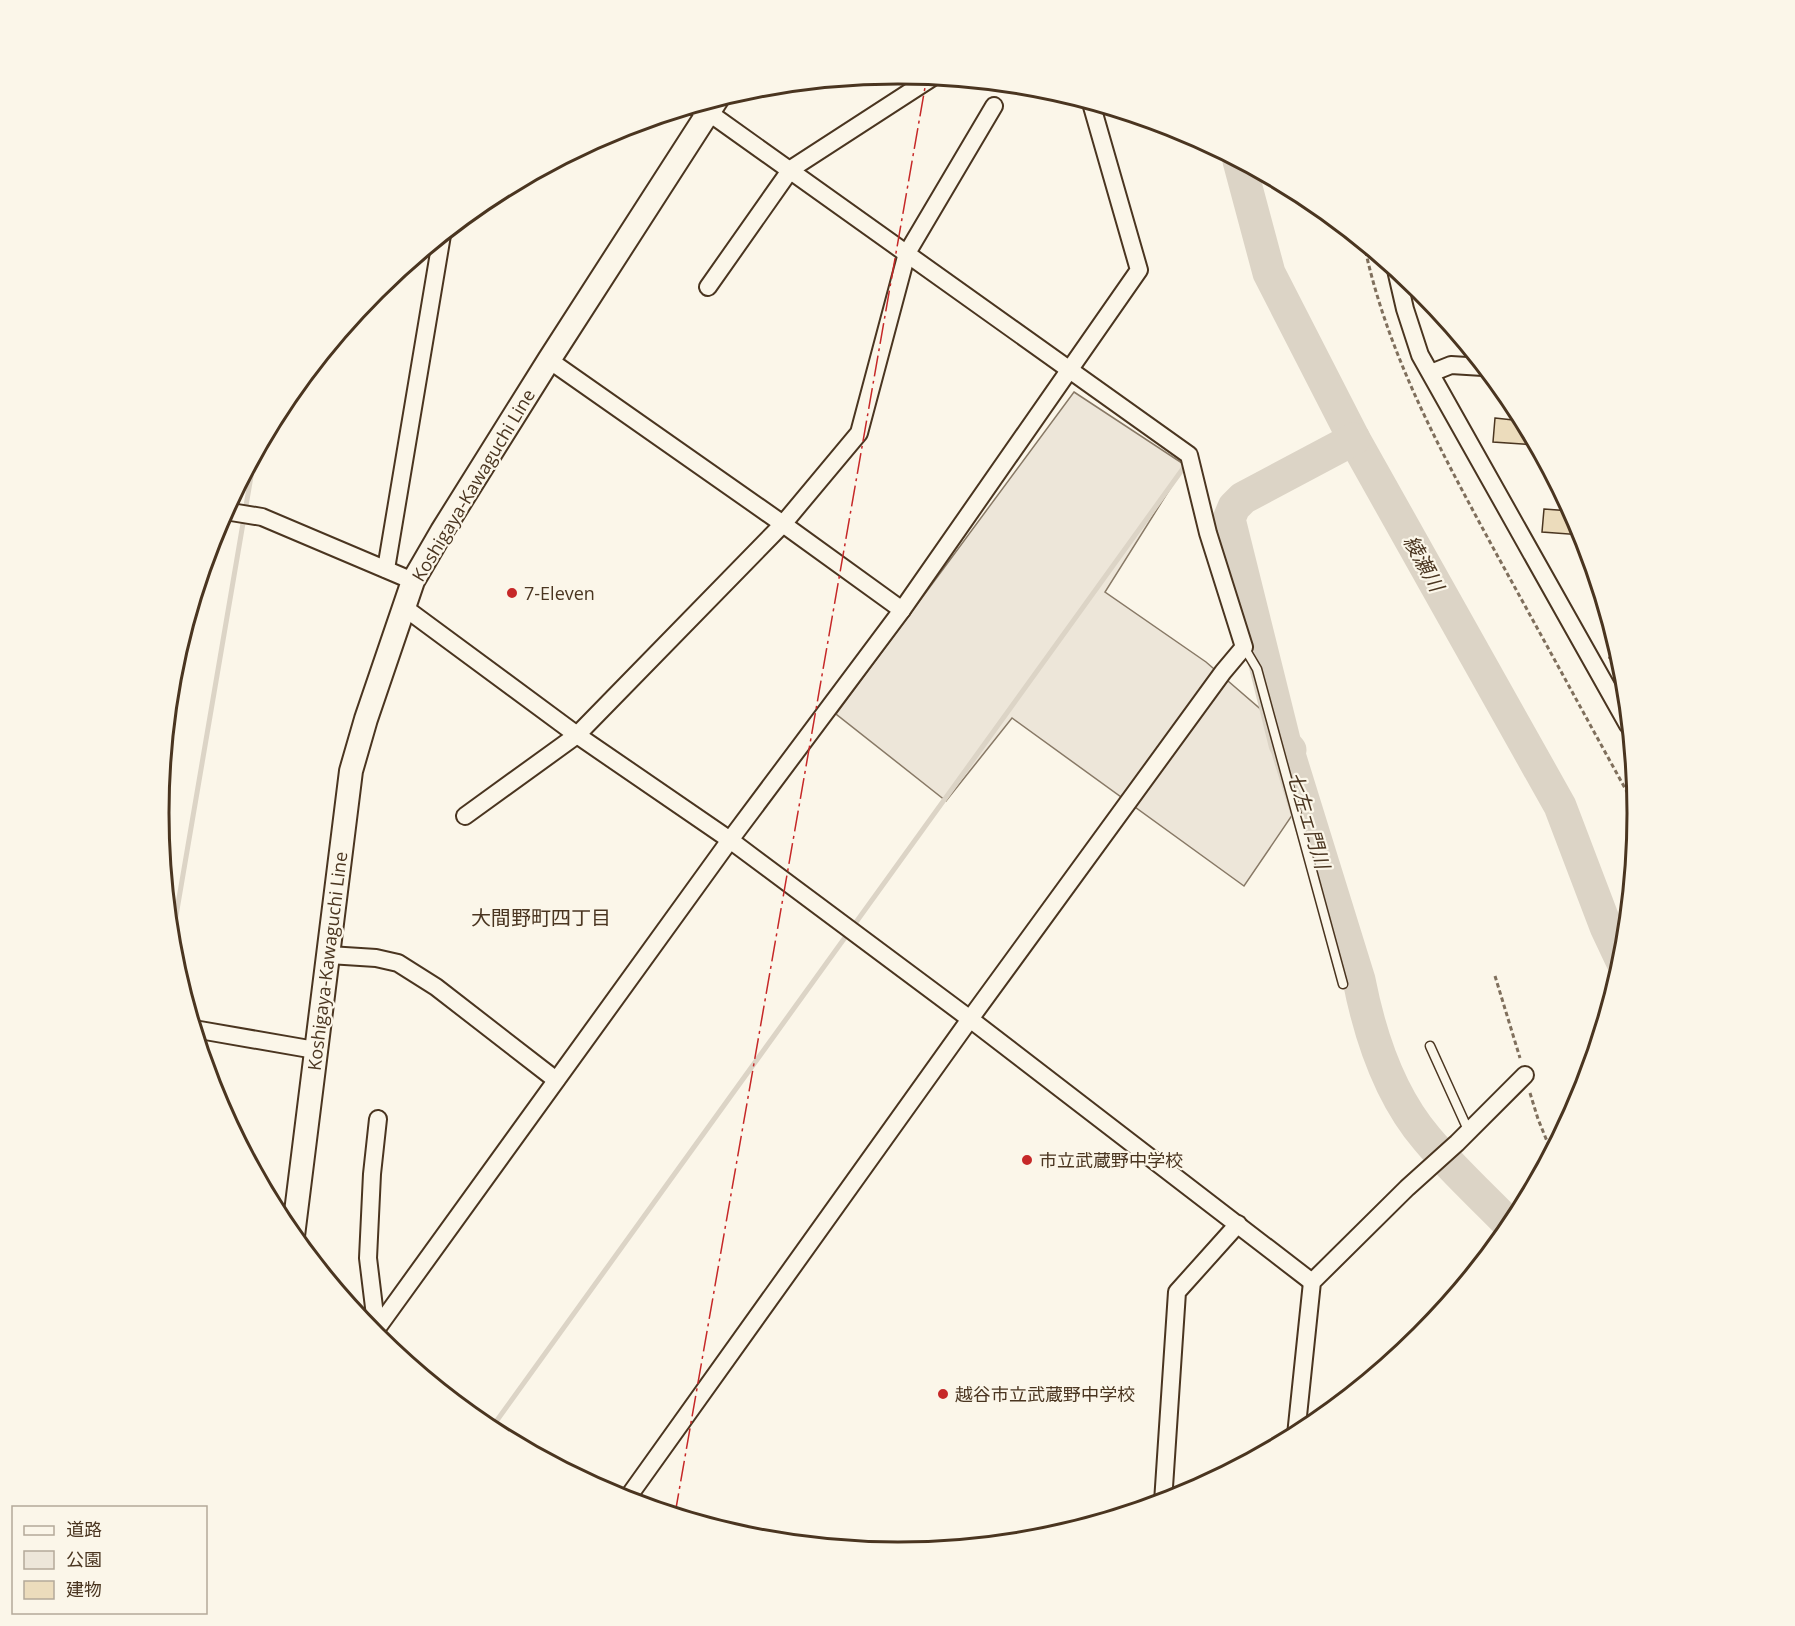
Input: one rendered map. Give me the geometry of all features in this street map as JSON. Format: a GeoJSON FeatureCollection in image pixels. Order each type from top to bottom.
{"type":"FeatureCollection","features":[{"type":"Feature","properties":{"kind":"main road","name":"Koshigaya-Kawaguchi Line"},"geometry":{"type":"LineString","coordinates":[[295,1223],[351,771],[366,719],[413,581],[703,111]]}},
{"type":"Feature","properties":{"kind":"street"},"geometry":{"type":"LineString","coordinates":[[708,287],[791,169],[921,85]]}},
{"type":"Feature","properties":{"kind":"street"},"geometry":{"type":"LineString","coordinates":[[465,816],[577,735],[783,524],[859,433],[907,253],[994,106]]}},
{"type":"Feature","properties":{"kind":"street"},"geometry":{"type":"LineString","coordinates":[[632,1492],[970,1018],[1223,672],[1244,647],[1208,533],[1189,455],[710,109]]}},
{"type":"Feature","properties":{"kind":"street"},"geometry":{"type":"LineString","coordinates":[[381,1327],[730,840],[902,610],[1140,270],[1093,111]]}},
{"type":"Feature","properties":{"kind":"street"},"geometry":{"type":"LineString","coordinates":[[386,569],[440,246]]}},
{"type":"Feature","properties":{"kind":"street"},"geometry":{"type":"LineString","coordinates":[[1400,285],[1420,356],[1618,708]]}},
{"type":"Feature","properties":{"kind":"street"},"geometry":{"type":"LineString","coordinates":[[549,360],[902,610]]}},
{"type":"Feature","properties":{"kind":"street"},"geometry":{"type":"LineString","coordinates":[[1431,373],[1451,365],[1474,366]]}},
{"type":"Feature","properties":{"kind":"street"},"geometry":{"type":"LineString","coordinates":[[234,512],[262,517],[413,581]]}},
{"type":"Feature","properties":{"kind":"street"},"geometry":{"type":"LineString","coordinates":[[405,608],[577,735],[730,840],[970,1018],[1312,1282]]}},
{"type":"Feature","properties":{"kind":"street"},"geometry":{"type":"LineString","coordinates":[[329,955],[376,958],[398,963],[436,987],[556,1080]]}},
{"type":"Feature","properties":{"kind":"street"},"geometry":{"type":"LineString","coordinates":[[202,1030],[315,1050]]}},
{"type":"Feature","properties":{"kind":"street"},"geometry":{"type":"LineString","coordinates":[[1297,1423],[1312,1282],[1525,1075]]}},
{"type":"Feature","properties":{"kind":"street"},"geometry":{"type":"LineString","coordinates":[[375,1320],[368,1258],[372,1173],[378,1119]]}},
{"type":"Feature","properties":{"kind":"street"},"geometry":{"type":"LineString","coordinates":[[1164,1491],[1177,1292],[1238,1224]]}},
{"type":"Feature","properties":{"kind":"lane"},"geometry":{"type":"LineString","coordinates":[[1244,647],[1257,669],[1343,984]]}},
{"type":"Feature","properties":{"kind":"lane"},"geometry":{"type":"LineString","coordinates":[[1430,1046],[1468,1132]]}},
{"type":"Feature","properties":{"kind":"path"},"geometry":{"type":"LineString","coordinates":[[1366,256],[1372,284],[1401,368],[1451,470],[1626,790]]}},
{"type":"Feature","properties":{"kind":"green space"},"geometry":{"type":"Polygon","coordinates":[[[1074,392],[1185,465],[1105,592],[1206,662],[1265,713],[1295,811],[1244,886],[1012,718],[946,801],[836,714],[1074,392]]]}},
{"type":"Feature","properties":{"kind":"building"},"geometry":{"type":"Polygon","coordinates":[[[1495,418],[1511,420],[1526,444],[1493,442],[1495,418]]]}},
{"type":"Feature","properties":{"kind":"building"},"geometry":{"type":"Polygon","coordinates":[[[1544,509],[1560,510],[1571,534],[1542,532],[1544,509]]]}},
{"type":"Feature","properties":{"kind":"waterway","name":"綾瀬川"},"geometry":{"type":"LineString","coordinates":[[1242,171],[1269,273],[1354,439],[1560,806],[1614,944]]}},
{"type":"Feature","properties":{"kind":"waterway","name":"七左ェ門川"},"geometry":{"type":"LineString","coordinates":[[1354,439],[1243,498],[1234,507],[1229,519],[1285,744],[1290,750],[1288,751],[1383,1064],[1402,1104],[1427,1139],[1504,1219]]}},
{"type":"Feature","properties":{"kind":"waterway"},"geometry":{"type":"LineString","coordinates":[[496,1422],[1187,463]]}},
{"type":"Feature","properties":{"kind":"waterway"},"geometry":{"type":"LineString","coordinates":[[176,915],[251,478]]}},
{"type":"Feature","properties":{"kind":"power"},"geometry":{"type":"LineString","coordinates":[[676,1507],[925,85]]}},
{"type":"Feature","properties":{"kind":"place","name":"7-Eleven"},"geometry":{"type":"Point","coordinates":[512,593]}},
{"type":"Feature","properties":{"kind":"place","name":"市立武蔵野中学校"},"geometry":{"type":"Point","coordinates":[1027,1160]}},
{"type":"Feature","properties":{"kind":"place","name":"越谷市立武蔵野中学校"},"geometry":{"type":"Point","coordinates":[943,1394]}},
{"type":"Feature","properties":{"kind":"district","name":"大間野町四丁目"},"geometry":{"type":"Point","coordinates":[541,917]}}]}
